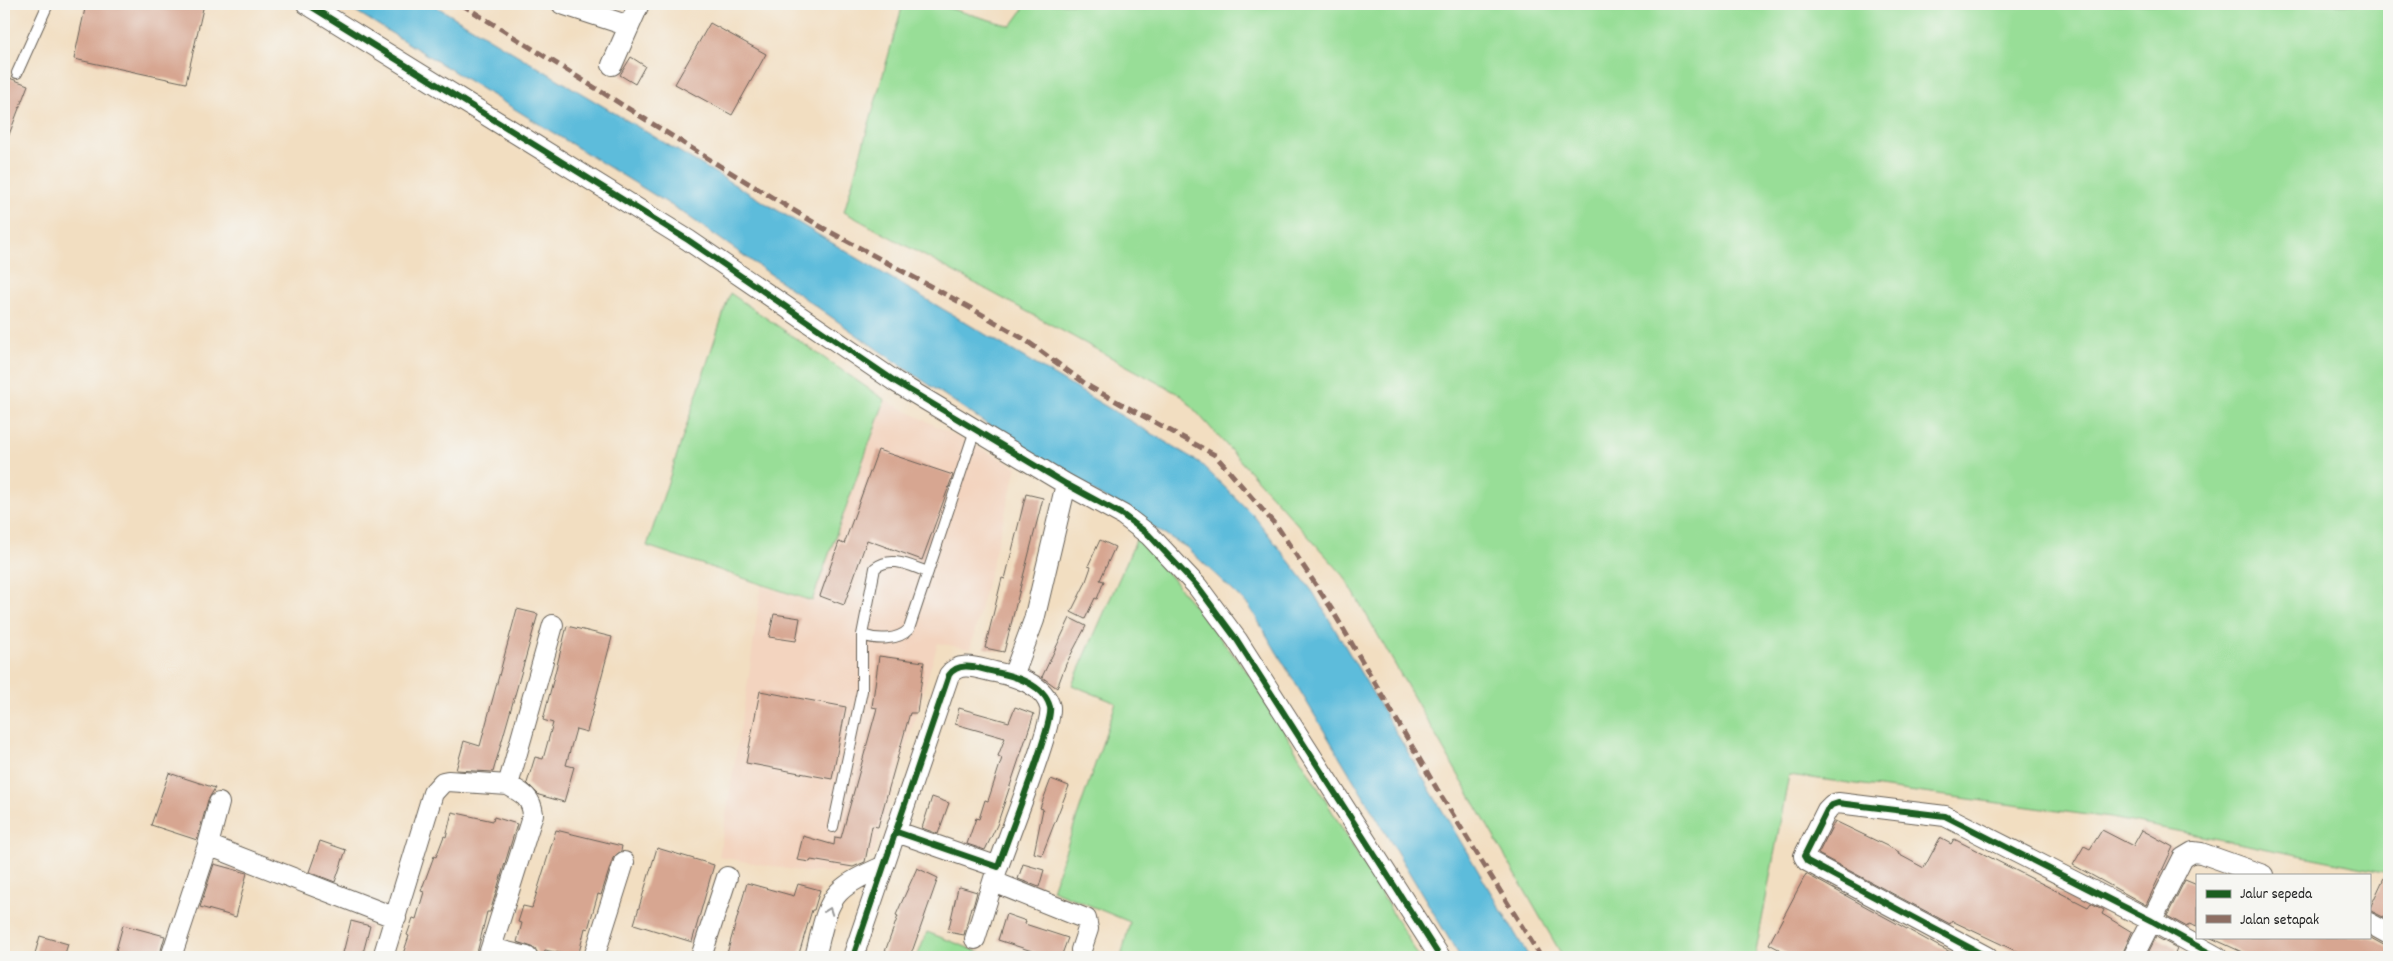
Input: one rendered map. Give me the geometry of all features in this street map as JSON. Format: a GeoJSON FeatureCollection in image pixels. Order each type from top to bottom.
{"type":"FeatureCollection","features":[{"type":"Feature","properties":{"kind":"street"},"geometry":{"type":"LineString","coordinates":[[307,4],[688,240],[896,382],[1066,484],[1123,515],[1149,535],[1197,586],[1237,640],[1440,957]]}},
{"type":"Feature","properties":{"kind":"street"},"geometry":{"type":"LineString","coordinates":[[562,4],[629,26]]}},
{"type":"Feature","properties":{"kind":"street"},"geometry":{"type":"LineString","coordinates":[[612,65],[639,4]]}},
{"type":"Feature","properties":{"kind":"street"},"geometry":{"type":"LineString","coordinates":[[1013,676],[1034,620],[1066,484]]}},
{"type":"Feature","properties":{"kind":"street"},"geometry":{"type":"LineString","coordinates":[[508,785],[553,625]]}},
{"type":"Feature","properties":{"kind":"street"},"geometry":{"type":"LineString","coordinates":[[853,957],[947,680],[953,670],[966,666],[1013,676],[1040,690],[1046,698],[1051,713],[975,939]]}},
{"type":"Feature","properties":{"kind":"street"},"geometry":{"type":"LineString","coordinates":[[383,957],[432,793],[437,787],[448,781],[508,785],[524,794],[530,800],[532,814],[490,953],[527,957]]}},
{"type":"Feature","properties":{"kind":"street"},"geometry":{"type":"LineString","coordinates":[[171,957],[208,845],[219,803]]}},
{"type":"Feature","properties":{"kind":"street"},"geometry":{"type":"LineString","coordinates":[[1987,957],[1807,861],[1804,856],[1827,810],[1832,805],[1838,803],[1945,816],[2152,921],[2217,957]]}},
{"type":"Feature","properties":{"kind":"street"},"geometry":{"type":"LineString","coordinates":[[897,832],[996,874],[1086,919],[1088,929],[1081,950]]}},
{"type":"Feature","properties":{"kind":"street"},"geometry":{"type":"LineString","coordinates":[[208,845],[396,918]]}},
{"type":"Feature","properties":{"kind":"street"},"geometry":{"type":"LineString","coordinates":[[2133,957],[2183,858],[2193,852],[2201,852],[2260,874]]}},
{"type":"Feature","properties":{"kind":"street"},"geometry":{"type":"LineString","coordinates":[[594,957],[624,862]]}},
{"type":"Feature","properties":{"kind":"street"},"geometry":{"type":"LineString","coordinates":[[815,957],[830,908],[835,898],[850,884],[884,866]]}},
{"type":"Feature","properties":{"kind":"street"},"geometry":{"type":"LineString","coordinates":[[701,957],[727,877]]}},
{"type":"Feature","properties":{"kind":"street"},"geometry":{"type":"LineString","coordinates":[[2370,924],[2389,934]]}},
{"type":"Feature","properties":{"kind":"lane"},"geometry":{"type":"LineString","coordinates":[[17,73],[48,4]]}},
{"type":"Feature","properties":{"kind":"lane"},"geometry":{"type":"LineString","coordinates":[[862,635],[892,638],[905,634],[909,630],[975,430]]}},
{"type":"Feature","properties":{"kind":"lane"},"geometry":{"type":"LineString","coordinates":[[833,827],[862,692],[862,635],[875,568],[882,563],[892,560],[928,572]]}},
{"type":"Feature","properties":{"kind":"shaded area"},"geometry":{"type":"Polygon","coordinates":[[[885,400],[1017,467],[970,649],[938,643],[873,857],[851,852],[846,872],[805,872],[719,857],[749,675],[761,586],[812,601],[885,400]]]}},
{"type":"Feature","properties":{"kind":"green space"},"geometry":{"type":"Polygon","coordinates":[[[903,4],[934,4],[1011,26],[1027,4],[2389,4],[2389,873],[2111,818],[1789,775],[1755,957],[1563,957],[1344,576],[1182,396],[844,212],[903,4]]]}},
{"type":"Feature","properties":{"kind":"green space"},"geometry":{"type":"Polygon","coordinates":[[[730,293],[885,400],[812,601],[647,546],[730,293]]]}},
{"type":"Feature","properties":{"kind":"green space"},"geometry":{"type":"Polygon","coordinates":[[[1137,538],[1153,555],[1253,679],[1419,957],[1121,957],[1130,922],[1052,890],[1116,703],[1072,685],[1137,538]]]}},
{"type":"Feature","properties":{"kind":"green space"},"geometry":{"type":"Polygon","coordinates":[[[927,932],[992,957],[917,957],[927,932]]]}},
{"type":"Feature","properties":{"kind":"water"},"geometry":{"type":"Polygon","coordinates":[[[344,4],[432,4],[1199,462],[1254,516],[1313,592],[1529,957],[1460,957],[1249,606],[1186,547],[1025,450],[884,354],[682,212],[344,4]]]}},
{"type":"Feature","properties":{"kind":"building"},"geometry":{"type":"Polygon","coordinates":[[[86,4],[204,4],[186,83],[74,59],[86,4]]]}},
{"type":"Feature","properties":{"kind":"building"},"geometry":{"type":"Polygon","coordinates":[[[710,23],[766,54],[732,115],[675,84],[710,23]]]}},
{"type":"Feature","properties":{"kind":"building"},"geometry":{"type":"Polygon","coordinates":[[[631,57],[645,66],[635,84],[620,75],[631,57]]]}},
{"type":"Feature","properties":{"kind":"building"},"geometry":{"type":"Polygon","coordinates":[[[4,76],[28,85],[5,145],[4,145],[4,76]]]}},
{"type":"Feature","properties":{"kind":"building"},"geometry":{"type":"Polygon","coordinates":[[[878,450],[953,475],[922,560],[867,540],[844,605],[820,596],[839,542],[844,544],[878,450]]]}},
{"type":"Feature","properties":{"kind":"building"},"geometry":{"type":"Polygon","coordinates":[[[1026,494],[1043,498],[1004,652],[985,648],[1002,578],[1005,579],[1026,494]]]}},
{"type":"Feature","properties":{"kind":"building"},"geometry":{"type":"Polygon","coordinates":[[[1100,540],[1115,547],[1100,580],[1104,581],[1097,599],[1095,598],[1085,619],[1071,612],[1085,584],[1091,567],[1088,566],[1100,540]]]}},
{"type":"Feature","properties":{"kind":"building"},"geometry":{"type":"Polygon","coordinates":[[[517,609],[538,614],[493,772],[456,770],[464,741],[480,746],[517,609]]]}},
{"type":"Feature","properties":{"kind":"building"},"geometry":{"type":"Polygon","coordinates":[[[774,614],[800,618],[796,641],[769,637],[774,614]]]}},
{"type":"Feature","properties":{"kind":"building"},"geometry":{"type":"Polygon","coordinates":[[[1070,618],[1086,626],[1066,664],[1057,688],[1042,677],[1070,618]]]}},
{"type":"Feature","properties":{"kind":"building"},"geometry":{"type":"Polygon","coordinates":[[[567,626],[612,637],[587,732],[576,729],[566,765],[574,767],[564,802],[539,795],[527,783],[535,757],[543,759],[553,723],[543,720],[567,626]]]}},
{"type":"Feature","properties":{"kind":"building"},"geometry":{"type":"Polygon","coordinates":[[[879,656],[924,662],[917,713],[910,713],[878,827],[872,826],[865,862],[853,867],[811,860],[810,862],[797,860],[803,836],[834,845],[835,837],[841,838],[877,708],[872,707],[879,656]]]}},
{"type":"Feature","properties":{"kind":"building"},"geometry":{"type":"Polygon","coordinates":[[[760,691],[846,707],[832,779],[746,763],[760,691]]]}},
{"type":"Feature","properties":{"kind":"building"},"geometry":{"type":"Polygon","coordinates":[[[1015,707],[1034,714],[997,825],[985,850],[967,844],[976,818],[979,819],[985,800],[988,801],[1002,758],[998,756],[1005,738],[955,724],[959,708],[1009,722],[1015,707]]]}},
{"type":"Feature","properties":{"kind":"building"},"geometry":{"type":"Polygon","coordinates":[[[169,773],[215,788],[208,800],[197,840],[151,825],[169,773]]]}},
{"type":"Feature","properties":{"kind":"building"},"geometry":{"type":"Polygon","coordinates":[[[1051,779],[1069,786],[1042,855],[1034,853],[1043,809],[1040,808],[1051,779]]]}},
{"type":"Feature","properties":{"kind":"building"},"geometry":{"type":"Polygon","coordinates":[[[932,797],[949,803],[938,834],[922,828],[932,797]]]}},
{"type":"Feature","properties":{"kind":"building"},"geometry":{"type":"Polygon","coordinates":[[[452,812],[493,821],[494,817],[517,824],[490,912],[487,912],[476,957],[402,957],[409,936],[407,935],[413,918],[416,919],[424,892],[421,891],[434,856],[436,857],[444,836],[446,837],[452,812]]]}},
{"type":"Feature","properties":{"kind":"building"},"geometry":{"type":"Polygon","coordinates":[[[1835,821],[1899,852],[1898,854],[1924,868],[1940,838],[1951,844],[1954,839],[2088,907],[2091,903],[2104,910],[2102,914],[2132,932],[2121,957],[2016,957],[2018,952],[1952,921],[1950,924],[1818,854],[1835,821]]]}},
{"type":"Feature","properties":{"kind":"building"},"geometry":{"type":"Polygon","coordinates":[[[556,830],[622,846],[621,851],[613,858],[601,895],[598,894],[588,929],[585,928],[578,957],[545,950],[543,957],[539,956],[535,948],[517,942],[522,923],[518,922],[523,906],[532,908],[556,830]]]}},
{"type":"Feature","properties":{"kind":"building"},"geometry":{"type":"Polygon","coordinates":[[[2102,830],[2133,846],[2142,830],[2173,847],[2146,905],[2073,865],[2084,846],[2090,849],[2102,830]]]}},
{"type":"Feature","properties":{"kind":"building"},"geometry":{"type":"Polygon","coordinates":[[[320,841],[346,850],[335,882],[309,872],[320,841]]]}},
{"type":"Feature","properties":{"kind":"building"},"geometry":{"type":"Polygon","coordinates":[[[657,848],[714,865],[692,942],[634,924],[657,848]]]}},
{"type":"Feature","properties":{"kind":"building"},"geometry":{"type":"Polygon","coordinates":[[[214,864],[247,873],[236,917],[200,907],[214,864]]]}},
{"type":"Feature","properties":{"kind":"building"},"geometry":{"type":"Polygon","coordinates":[[[1023,864],[1044,870],[1039,887],[1018,879],[1023,864]]]}},
{"type":"Feature","properties":{"kind":"building"},"geometry":{"type":"Polygon","coordinates":[[[2389,867],[2389,920],[2370,910],[2389,867]]]}},
{"type":"Feature","properties":{"kind":"building"},"geometry":{"type":"Polygon","coordinates":[[[917,868],[938,878],[913,949],[908,957],[883,957],[898,916],[896,915],[917,868]]]}},
{"type":"Feature","properties":{"kind":"building"},"geometry":{"type":"Polygon","coordinates":[[[1806,874],[1961,957],[1794,957],[1769,944],[1806,874]]]}},
{"type":"Feature","properties":{"kind":"building"},"geometry":{"type":"Polygon","coordinates":[[[2185,880],[2196,885],[2196,927],[2189,924],[2187,927],[2167,916],[2185,880]]]}},
{"type":"Feature","properties":{"kind":"building"},"geometry":{"type":"Polygon","coordinates":[[[747,883],[794,896],[798,884],[820,890],[798,957],[726,957],[747,883]]]}},
{"type":"Feature","properties":{"kind":"building"},"geometry":{"type":"Polygon","coordinates":[[[958,888],[977,892],[964,935],[948,932],[958,888]]]}},
{"type":"Feature","properties":{"kind":"building"},"geometry":{"type":"Polygon","coordinates":[[[1006,914],[1026,921],[1025,924],[1068,938],[1061,957],[1040,957],[1041,954],[998,940],[1006,914]]]}},
{"type":"Feature","properties":{"kind":"building"},"geometry":{"type":"Polygon","coordinates":[[[351,921],[370,926],[362,957],[342,957],[351,921]]]}},
{"type":"Feature","properties":{"kind":"building"},"geometry":{"type":"Polygon","coordinates":[[[123,925],[165,936],[159,957],[127,957],[115,954],[123,925]]]}},
{"type":"Feature","properties":{"kind":"building"},"geometry":{"type":"Polygon","coordinates":[[[40,936],[68,944],[64,957],[34,957],[40,936]]]}},
{"type":"Feature","properties":{"kind":"building"},"geometry":{"type":"Polygon","coordinates":[[[2156,937],[2177,948],[2174,955],[2177,957],[2146,957],[2156,937]]]}},
{"type":"Feature","properties":{"kind":"building"},"geometry":{"type":"Polygon","coordinates":[[[2211,938],[2370,938],[2389,948],[2389,957],[2253,957],[2211,938]]]}},
{"type":"Feature","properties":{"kind":"marked path"},"geometry":{"type":"LineString","coordinates":[[461,4],[823,228],[976,311],[1024,339],[1090,387],[1215,455],[1279,529],[1331,608],[1437,789],[1541,957]]}},
{"type":"Feature","properties":{"kind":"cycle path"},"geometry":{"type":"LineString","coordinates":[[307,4],[688,240],[896,382],[1066,484],[1123,515],[1149,535],[1197,586],[1237,640],[1440,957]]}},
{"type":"Feature","properties":{"kind":"cycle path"},"geometry":{"type":"LineString","coordinates":[[853,957],[949,675],[953,670],[959,668],[976,668],[1020,679],[1042,692],[1050,707],[1045,735],[998,867],[897,832]]}},
{"type":"Feature","properties":{"kind":"cycle path"},"geometry":{"type":"LineString","coordinates":[[1987,957],[1807,861],[1804,856],[1827,810],[1832,805],[1838,803],[1945,816],[2152,921],[2217,957]]}}]}
